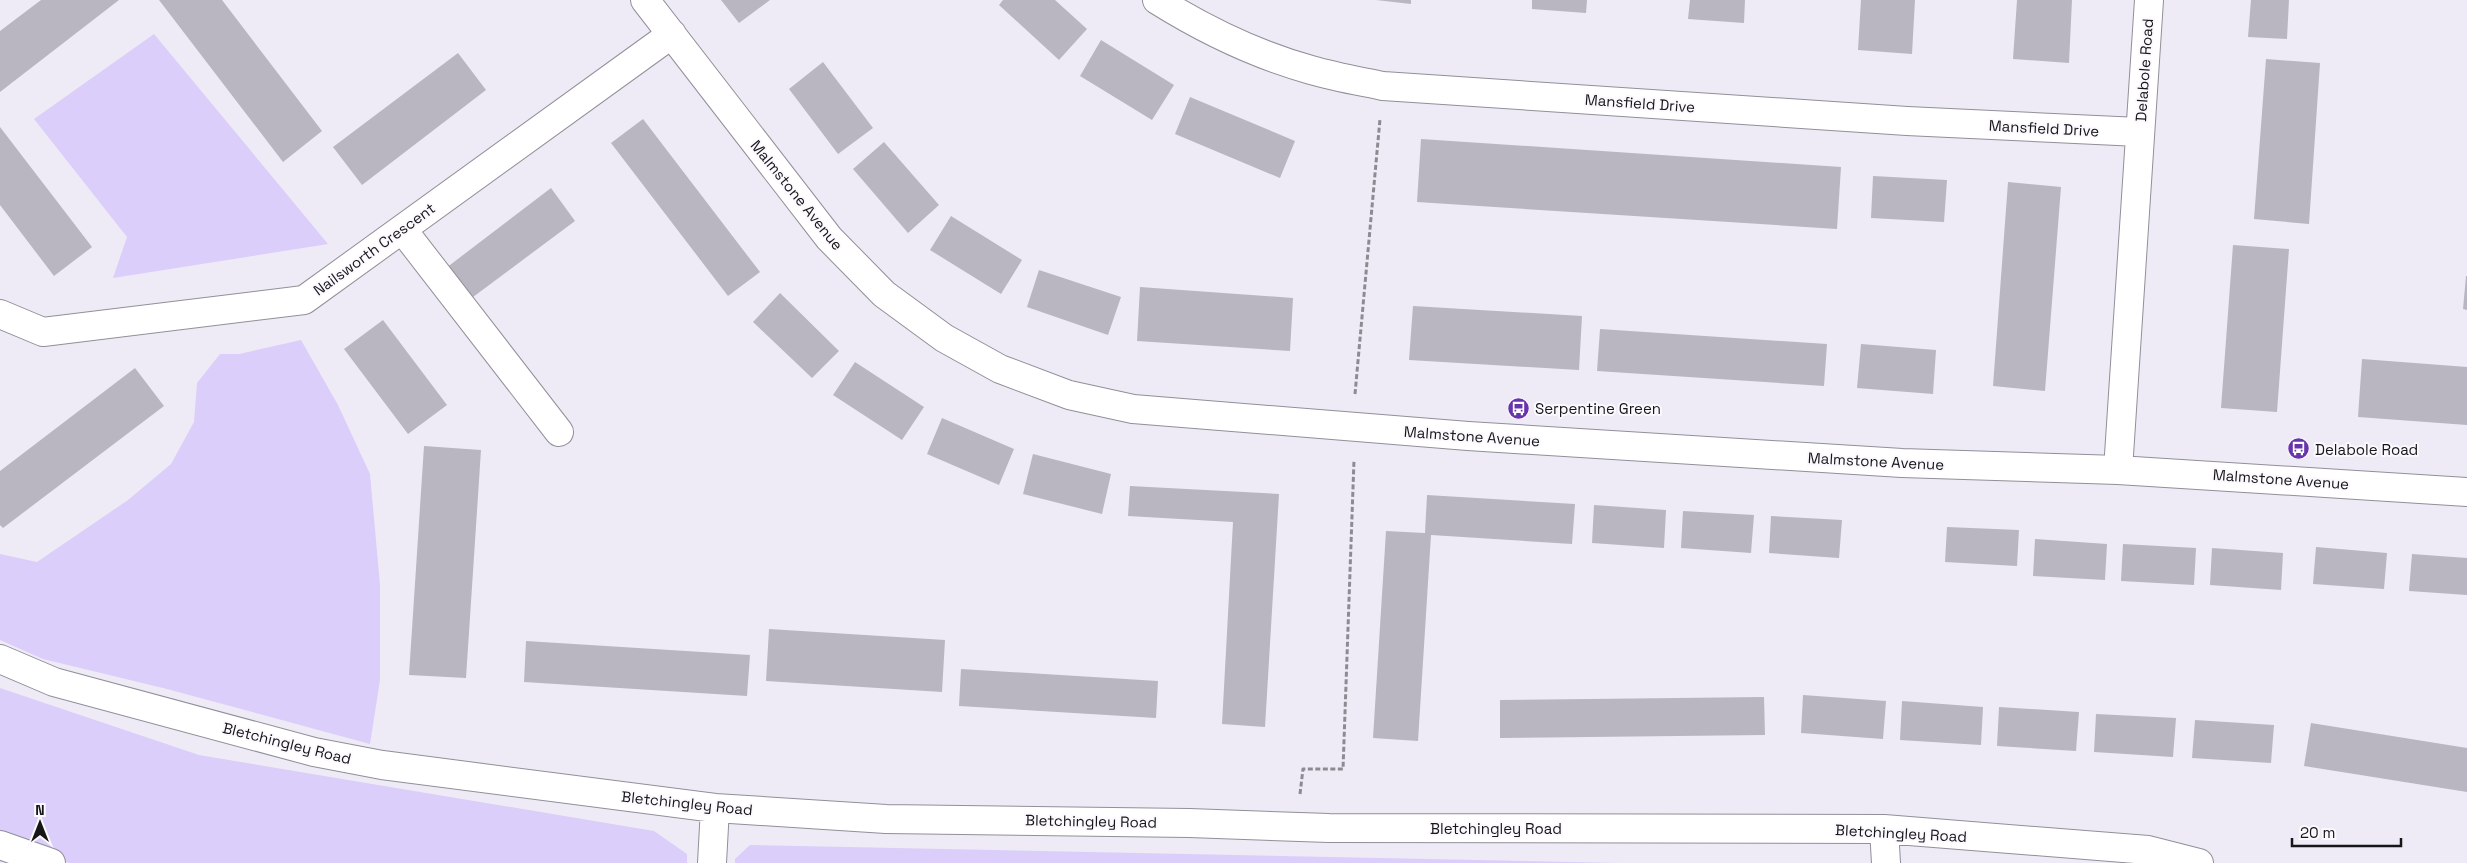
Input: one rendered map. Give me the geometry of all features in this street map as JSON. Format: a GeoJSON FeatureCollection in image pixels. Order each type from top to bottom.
{"type":"FeatureCollection","features":[{"type":"Feature","properties":{"kind":"street","name":"Malmstone Avenue"},"geometry":{"type":"LineString","coordinates":[[645,0],[829,238],[884,294],[944,338],[1000,369],[1069,396],[1133,409],[1356,427],[1902,464],[2118,470],[2467,492]]}},
{"type":"Feature","properties":{"kind":"street","name":"Mansfield Drive"},"geometry":{"type":"LineString","coordinates":[[1157,0],[1188,19],[1262,54],[1312,70],[1383,86],[1907,121],[2139,132]]}},
{"type":"Feature","properties":{"kind":"street","name":"Delabole Road"},"geometry":{"type":"LineString","coordinates":[[2118,470],[2149,0]]}},
{"type":"Feature","properties":{"kind":"street","name":"Nailsworth Crescent"},"geometry":{"type":"LineString","coordinates":[[0,314],[43,332],[304,300],[672,34]]}},
{"type":"Feature","properties":{"kind":"street"},"geometry":{"type":"LineString","coordinates":[[402,229],[559,432]]}},
{"type":"Feature","properties":{"kind":"street","name":"Bletchingley Road"},"geometry":{"type":"LineString","coordinates":[[0,659],[54,682],[314,752],[382,765],[715,808],[886,818],[1189,823],[1329,828],[1884,830],[2148,850],[2199,863]]}},
{"type":"Feature","properties":{"kind":"street"},"geometry":{"type":"LineString","coordinates":[[712,863],[715,808]]}},
{"type":"Feature","properties":{"kind":"street"},"geometry":{"type":"LineString","coordinates":[[1884,830],[1886,863]]}},
{"type":"Feature","properties":{"kind":"street"},"geometry":{"type":"LineString","coordinates":[[0,845],[51,863]]}},
{"type":"Feature","properties":{"kind":"path"},"geometry":{"type":"LineString","coordinates":[[1299,803],[1303,769],[1343,769],[1356,388],[1383,86]]}},
{"type":"Feature","properties":{"kind":"shaded area"},"geometry":{"type":"Polygon","coordinates":[[[154,34],[328,244],[113,278],[127,237],[34,119],[154,34]]]}},
{"type":"Feature","properties":{"kind":"shaded area"},"geometry":{"type":"Polygon","coordinates":[[[301,340],[338,405],[370,474],[380,585],[380,680],[370,744],[167,689],[43,659],[0,640],[0,554],[37,562],[128,500],[171,464],[194,422],[197,383],[220,354],[239,354],[301,340]]]}},
{"type":"Feature","properties":{"kind":"shaded area"},"geometry":{"type":"Polygon","coordinates":[[[0,688],[199,755],[654,831],[687,854],[687,863],[69,863],[0,836],[0,688]]]}},
{"type":"Feature","properties":{"kind":"shaded area"},"geometry":{"type":"Polygon","coordinates":[[[750,845],[1619,863],[735,863],[735,859],[750,845]]]}},
{"type":"Feature","properties":{"kind":"building"},"geometry":{"type":"Polygon","coordinates":[[[41,0],[119,0],[0,92],[0,31],[41,0]]]}},
{"type":"Feature","properties":{"kind":"building"},"geometry":{"type":"Polygon","coordinates":[[[159,0],[222,0],[322,131],[283,162],[159,0]]]}},
{"type":"Feature","properties":{"kind":"building"},"geometry":{"type":"Polygon","coordinates":[[[721,0],[770,0],[739,23],[721,0]]]}},
{"type":"Feature","properties":{"kind":"building"},"geometry":{"type":"Polygon","coordinates":[[[1003,0],[1055,0],[1087,29],[1059,60],[999,5],[1003,0]]]}},
{"type":"Feature","properties":{"kind":"building"},"geometry":{"type":"Polygon","coordinates":[[[1376,0],[1411,0],[1411,4],[1376,0]]]}},
{"type":"Feature","properties":{"kind":"building"},"geometry":{"type":"Polygon","coordinates":[[[1532,0],[1587,0],[1586,13],[1532,9],[1532,0]]]}},
{"type":"Feature","properties":{"kind":"building"},"geometry":{"type":"Polygon","coordinates":[[[1690,0],[1745,0],[1744,23],[1688,19],[1690,0]]]}},
{"type":"Feature","properties":{"kind":"building"},"geometry":{"type":"Polygon","coordinates":[[[1861,0],[1915,0],[1912,54],[1858,50],[1861,0]]]}},
{"type":"Feature","properties":{"kind":"building"},"geometry":{"type":"Polygon","coordinates":[[[2017,0],[2072,0],[2069,63],[2013,59],[2017,0]]]}},
{"type":"Feature","properties":{"kind":"building"},"geometry":{"type":"Polygon","coordinates":[[[2251,0],[2289,0],[2287,39],[2248,37],[2251,0]]]}},
{"type":"Feature","properties":{"kind":"building"},"geometry":{"type":"Polygon","coordinates":[[[1101,40],[1174,85],[1152,120],[1080,76],[1101,40]]]}},
{"type":"Feature","properties":{"kind":"building"},"geometry":{"type":"Polygon","coordinates":[[[458,53],[486,90],[362,185],[333,147],[458,53]]]}},
{"type":"Feature","properties":{"kind":"building"},"geometry":{"type":"Polygon","coordinates":[[[2266,59],[2320,63],[2309,224],[2254,219],[2266,59]]]}},
{"type":"Feature","properties":{"kind":"building"},"geometry":{"type":"Polygon","coordinates":[[[823,62],[873,128],[838,154],[789,89],[823,62]]]}},
{"type":"Feature","properties":{"kind":"building"},"geometry":{"type":"Polygon","coordinates":[[[1190,97],[1295,141],[1280,178],[1175,134],[1190,97]]]}},
{"type":"Feature","properties":{"kind":"building"},"geometry":{"type":"Polygon","coordinates":[[[643,119],[760,272],[728,296],[611,143],[643,119]]]}},
{"type":"Feature","properties":{"kind":"building"},"geometry":{"type":"Polygon","coordinates":[[[0,127],[92,247],[54,276],[0,205],[0,127]]]}},
{"type":"Feature","properties":{"kind":"building"},"geometry":{"type":"Polygon","coordinates":[[[1421,139],[1841,167],[1837,229],[1417,202],[1421,139]]]}},
{"type":"Feature","properties":{"kind":"building"},"geometry":{"type":"Polygon","coordinates":[[[884,142],[939,205],[908,233],[853,169],[884,142]]]}},
{"type":"Feature","properties":{"kind":"building"},"geometry":{"type":"Polygon","coordinates":[[[1873,176],[1947,180],[1944,222],[1871,218],[1873,176]]]}},
{"type":"Feature","properties":{"kind":"building"},"geometry":{"type":"Polygon","coordinates":[[[2008,182],[2061,187],[2045,391],[1993,386],[2008,182]]]}},
{"type":"Feature","properties":{"kind":"building"},"geometry":{"type":"Polygon","coordinates":[[[551,188],[575,221],[469,300],[446,268],[551,188]]]}},
{"type":"Feature","properties":{"kind":"building"},"geometry":{"type":"Polygon","coordinates":[[[951,216],[1022,260],[1001,294],[930,250],[951,216]]]}},
{"type":"Feature","properties":{"kind":"building"},"geometry":{"type":"Polygon","coordinates":[[[2233,245],[2289,249],[2277,412],[2221,408],[2233,245]]]}},
{"type":"Feature","properties":{"kind":"building"},"geometry":{"type":"Polygon","coordinates":[[[1039,270],[1121,297],[1108,335],[1027,307],[1039,270]]]}},
{"type":"Feature","properties":{"kind":"building"},"geometry":{"type":"Polygon","coordinates":[[[2467,276],[2467,310],[2463,309],[2467,276]]]}},
{"type":"Feature","properties":{"kind":"building"},"geometry":{"type":"Polygon","coordinates":[[[1140,287],[1293,298],[1290,351],[1137,341],[1140,287]]]}},
{"type":"Feature","properties":{"kind":"building"},"geometry":{"type":"Polygon","coordinates":[[[780,293],[839,351],[812,378],[753,322],[780,293]]]}},
{"type":"Feature","properties":{"kind":"building"},"geometry":{"type":"Polygon","coordinates":[[[1413,306],[1582,316],[1579,370],[1409,360],[1413,306]]]}},
{"type":"Feature","properties":{"kind":"building"},"geometry":{"type":"Polygon","coordinates":[[[383,320],[447,405],[408,434],[344,349],[383,320]]]}},
{"type":"Feature","properties":{"kind":"building"},"geometry":{"type":"Polygon","coordinates":[[[1600,329],[1827,344],[1824,386],[1597,371],[1600,329]]]}},
{"type":"Feature","properties":{"kind":"building"},"geometry":{"type":"Polygon","coordinates":[[[1861,344],[1936,350],[1933,394],[1857,388],[1861,344]]]}},
{"type":"Feature","properties":{"kind":"building"},"geometry":{"type":"Polygon","coordinates":[[[2362,359],[2467,367],[2467,425],[2358,417],[2362,359]]]}},
{"type":"Feature","properties":{"kind":"building"},"geometry":{"type":"Polygon","coordinates":[[[855,362],[924,407],[902,440],[833,395],[855,362]]]}},
{"type":"Feature","properties":{"kind":"building"},"geometry":{"type":"Polygon","coordinates":[[[135,368],[164,406],[3,528],[0,525],[0,471],[135,368]]]}},
{"type":"Feature","properties":{"kind":"building"},"geometry":{"type":"Polygon","coordinates":[[[942,418],[1014,449],[999,485],[927,454],[942,418]]]}},
{"type":"Feature","properties":{"kind":"building"},"geometry":{"type":"Polygon","coordinates":[[[424,446],[481,450],[466,678],[409,675],[424,446]]]}},
{"type":"Feature","properties":{"kind":"building"},"geometry":{"type":"Polygon","coordinates":[[[1033,454],[1111,474],[1102,514],[1023,494],[1033,454]]]}},
{"type":"Feature","properties":{"kind":"building"},"geometry":{"type":"Polygon","coordinates":[[[1130,486],[1279,494],[1265,727],[1222,724],[1233,522],[1128,516],[1130,486]]]}},
{"type":"Feature","properties":{"kind":"building"},"geometry":{"type":"Polygon","coordinates":[[[1427,495],[1575,504],[1572,544],[1431,535],[1418,741],[1373,738],[1386,531],[1425,533],[1427,495]]]}},
{"type":"Feature","properties":{"kind":"building"},"geometry":{"type":"Polygon","coordinates":[[[1594,505],[1666,510],[1664,548],[1592,543],[1594,505]]]}},
{"type":"Feature","properties":{"kind":"building"},"geometry":{"type":"Polygon","coordinates":[[[1683,511],[1754,515],[1751,553],[1681,548],[1683,511]]]}},
{"type":"Feature","properties":{"kind":"building"},"geometry":{"type":"Polygon","coordinates":[[[1771,516],[1842,520],[1839,558],[1769,553],[1771,516]]]}},
{"type":"Feature","properties":{"kind":"building"},"geometry":{"type":"Polygon","coordinates":[[[1947,527],[2019,530],[2017,566],[1945,562],[1947,527]]]}},
{"type":"Feature","properties":{"kind":"building"},"geometry":{"type":"Polygon","coordinates":[[[2035,539],[2107,544],[2105,580],[2033,576],[2035,539]]]}},
{"type":"Feature","properties":{"kind":"building"},"geometry":{"type":"Polygon","coordinates":[[[2123,544],[2196,548],[2194,585],[2121,581],[2123,544]]]}},
{"type":"Feature","properties":{"kind":"building"},"geometry":{"type":"Polygon","coordinates":[[[2316,547],[2387,553],[2384,589],[2313,584],[2316,547]]]}},
{"type":"Feature","properties":{"kind":"building"},"geometry":{"type":"Polygon","coordinates":[[[2212,548],[2283,553],[2281,590],[2210,585],[2212,548]]]}},
{"type":"Feature","properties":{"kind":"building"},"geometry":{"type":"Polygon","coordinates":[[[2412,554],[2467,558],[2467,595],[2409,591],[2412,554]]]}},
{"type":"Feature","properties":{"kind":"building"},"geometry":{"type":"Polygon","coordinates":[[[769,629],[945,640],[942,692],[766,681],[769,629]]]}},
{"type":"Feature","properties":{"kind":"building"},"geometry":{"type":"Polygon","coordinates":[[[526,641],[750,655],[747,696],[524,682],[526,641]]]}},
{"type":"Feature","properties":{"kind":"building"},"geometry":{"type":"Polygon","coordinates":[[[961,669],[1158,681],[1156,718],[959,706],[961,669]]]}},
{"type":"Feature","properties":{"kind":"building"},"geometry":{"type":"Polygon","coordinates":[[[1803,695],[1886,701],[1883,739],[1801,733],[1803,695]]]}},
{"type":"Feature","properties":{"kind":"building"},"geometry":{"type":"Polygon","coordinates":[[[1764,697],[1765,735],[1500,738],[1500,700],[1764,697]]]}},
{"type":"Feature","properties":{"kind":"building"},"geometry":{"type":"Polygon","coordinates":[[[1902,701],[1983,707],[1981,745],[1900,740],[1902,701]]]}},
{"type":"Feature","properties":{"kind":"building"},"geometry":{"type":"Polygon","coordinates":[[[1999,707],[2079,712],[2076,751],[1997,746],[1999,707]]]}},
{"type":"Feature","properties":{"kind":"building"},"geometry":{"type":"Polygon","coordinates":[[[2096,714],[2176,718],[2173,757],[2094,752],[2096,714]]]}},
{"type":"Feature","properties":{"kind":"building"},"geometry":{"type":"Polygon","coordinates":[[[2195,720],[2274,725],[2271,763],[2192,758],[2195,720]]]}},
{"type":"Feature","properties":{"kind":"building"},"geometry":{"type":"Polygon","coordinates":[[[2311,723],[2467,748],[2467,792],[2304,766],[2311,723]]]}},
{"type":"Feature","properties":{"kind":"place","name":"Serpentine Green"},"geometry":{"type":"Point","coordinates":[1519,408]}},
{"type":"Feature","properties":{"kind":"place","name":"Delabole Road"},"geometry":{"type":"Point","coordinates":[2299,449]}}]}
